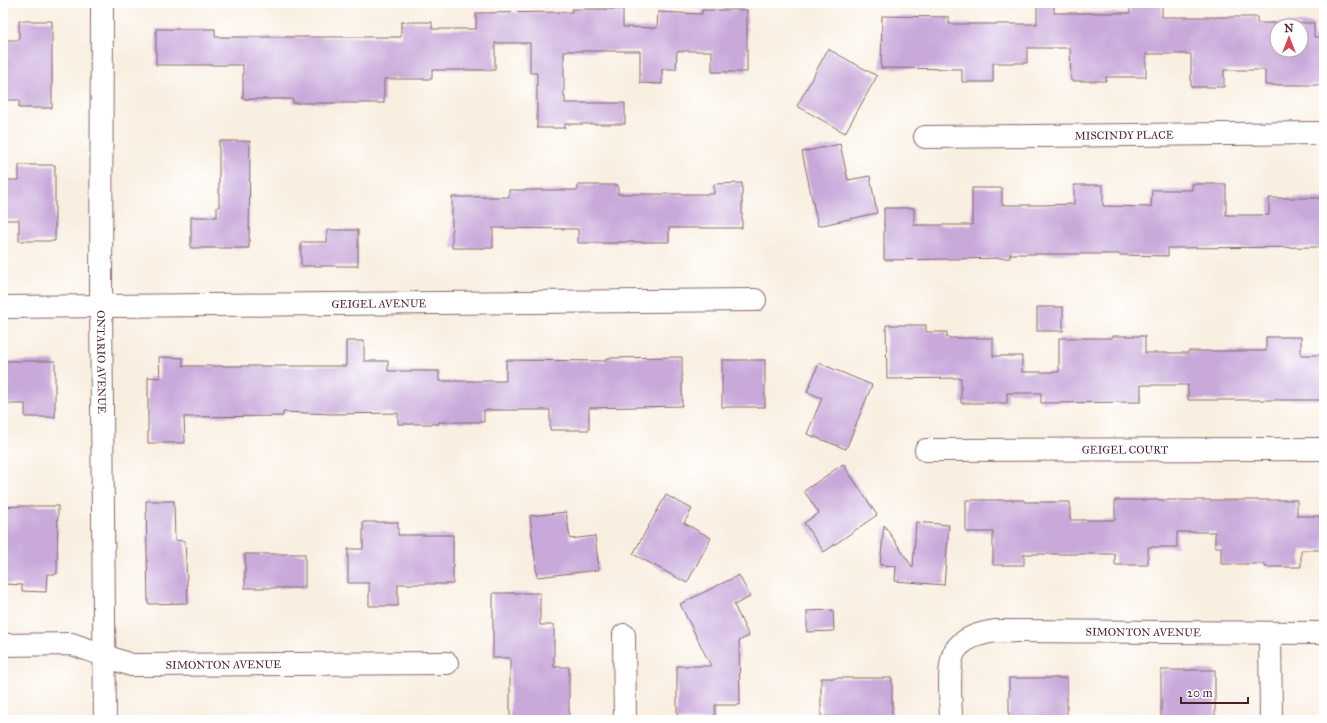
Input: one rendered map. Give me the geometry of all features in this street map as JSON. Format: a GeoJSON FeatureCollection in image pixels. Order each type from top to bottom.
{"type":"FeatureCollection","features":[{"type":"Feature","properties":{"kind":"street","name":"ONTARIO AVENUE"},"geometry":{"type":"LineString","coordinates":[[102,3],[101,306],[105,720]]}},
{"type":"Feature","properties":{"kind":"street","name":"MISCINDY PLACE"},"geometry":{"type":"LineString","coordinates":[[925,137],[1324,133]]}},
{"type":"Feature","properties":{"kind":"street","name":"GEIGEL AVENUE"},"geometry":{"type":"LineString","coordinates":[[3,307],[754,300]]}},
{"type":"Feature","properties":{"kind":"street","name":"GEIGEL COURT"},"geometry":{"type":"LineString","coordinates":[[926,450],[1324,450]]}},
{"type":"Feature","properties":{"kind":"street","name":"SIMONTON AVENUE"},"geometry":{"type":"LineString","coordinates":[[951,720],[950,665],[954,652],[965,642],[981,633],[996,631],[1324,633]]}},
{"type":"Feature","properties":{"kind":"street"},"geometry":{"type":"LineString","coordinates":[[1270,633],[1271,720]]}},
{"type":"Feature","properties":{"kind":"street"},"geometry":{"type":"LineString","coordinates":[[624,635],[625,720]]}},
{"type":"Feature","properties":{"kind":"street","name":"SIMONTON AVENUE"},"geometry":{"type":"LineString","coordinates":[[3,645],[72,644],[131,665],[447,663]]}},
{"type":"Feature","properties":{"kind":"building"},"geometry":{"type":"Polygon","coordinates":[[[1037,3],[1054,3],[1054,13],[1130,13],[1130,3],[1162,3],[1162,17],[1257,17],[1257,23],[1269,23],[1269,58],[1309,58],[1309,23],[1314,23],[1314,37],[1324,37],[1324,85],[1265,85],[1265,70],[1224,70],[1224,87],[1191,87],[1191,54],[1146,54],[1146,77],[1106,77],[1106,81],[1071,81],[1070,48],[1027,48],[1027,63],[993,63],[993,82],[962,82],[962,69],[881,68],[882,16],[949,17],[949,24],[1037,24],[1037,3]]]}},
{"type":"Feature","properties":{"kind":"building"},"geometry":{"type":"Polygon","coordinates":[[[572,9],[623,9],[623,27],[657,28],[658,12],[702,14],[702,10],[747,10],[747,72],[712,72],[712,51],[677,51],[676,69],[662,69],[662,84],[640,83],[640,51],[564,51],[565,103],[625,103],[625,124],[565,124],[565,128],[537,128],[537,73],[530,73],[530,43],[495,43],[495,70],[432,70],[432,79],[384,79],[384,103],[293,103],[293,99],[243,99],[243,65],[156,65],[156,29],[215,29],[215,37],[401,37],[401,22],[432,22],[432,29],[476,29],[476,13],[572,12],[572,9]]]}},
{"type":"Feature","properties":{"kind":"building"},"geometry":{"type":"Polygon","coordinates":[[[19,21],[52,21],[52,108],[19,108],[19,100],[3,100],[3,40],[19,40],[19,21]]]}},
{"type":"Feature","properties":{"kind":"building"},"geometry":{"type":"Polygon","coordinates":[[[828,49],[877,76],[845,133],[797,106],[828,49]]]}},
{"type":"Feature","properties":{"kind":"building"},"geometry":{"type":"Polygon","coordinates":[[[219,141],[250,141],[249,248],[191,248],[191,217],[217,217],[217,207],[219,207],[219,141]]]}},
{"type":"Feature","properties":{"kind":"building"},"geometry":{"type":"Polygon","coordinates":[[[840,144],[848,180],[870,176],[877,213],[818,226],[802,152],[840,144]]]}},
{"type":"Feature","properties":{"kind":"building"},"geometry":{"type":"Polygon","coordinates":[[[19,165],[55,165],[55,241],[19,241],[19,220],[3,220],[3,180],[19,180],[19,165]]]}},
{"type":"Feature","properties":{"kind":"building"},"geometry":{"type":"Polygon","coordinates":[[[742,183],[742,228],[669,228],[669,242],[578,243],[578,229],[493,228],[493,248],[452,248],[452,197],[509,197],[509,190],[578,190],[578,185],[618,185],[618,194],[714,194],[714,184],[742,183]]]}},
{"type":"Feature","properties":{"kind":"building"},"geometry":{"type":"Polygon","coordinates":[[[1192,184],[1226,184],[1226,215],[1269,215],[1269,198],[1324,198],[1324,247],[1168,248],[1168,256],[1119,254],[1010,254],[1010,258],[884,260],[884,208],[914,208],[914,225],[972,225],[972,188],[1002,188],[1002,205],[1041,205],[1074,204],[1074,185],[1103,185],[1103,206],[1151,207],[1152,190],[1192,190],[1192,184]]]}},
{"type":"Feature","properties":{"kind":"building"},"geometry":{"type":"Polygon","coordinates":[[[327,230],[358,230],[358,266],[301,266],[301,242],[327,242],[327,230]]]}},
{"type":"Feature","properties":{"kind":"building"},"geometry":{"type":"Polygon","coordinates":[[[1037,307],[1063,307],[1063,331],[1037,331],[1037,307]]]}},
{"type":"Feature","properties":{"kind":"building"},"geometry":{"type":"Polygon","coordinates":[[[886,325],[926,325],[926,332],[947,332],[947,338],[993,338],[993,356],[1022,356],[1022,372],[1059,372],[1059,338],[1112,338],[1112,336],[1145,336],[1145,353],[1188,353],[1188,351],[1266,351],[1266,337],[1301,337],[1301,355],[1324,355],[1324,400],[1188,400],[1188,385],[1141,385],[1141,402],[1041,403],[1041,393],[1007,393],[1007,403],[961,403],[961,378],[887,379],[886,325]]]}},
{"type":"Feature","properties":{"kind":"building"},"geometry":{"type":"Polygon","coordinates":[[[346,341],[364,341],[364,361],[388,361],[388,371],[439,371],[439,381],[506,381],[506,360],[606,361],[606,358],[682,357],[682,406],[589,408],[589,430],[550,430],[550,410],[484,410],[484,422],[439,422],[439,424],[398,424],[398,413],[332,414],[283,412],[283,416],[184,417],[185,443],[148,443],[148,377],[160,378],[159,357],[183,358],[183,366],[346,366],[346,341]]]}},
{"type":"Feature","properties":{"kind":"building"},"geometry":{"type":"Polygon","coordinates":[[[722,360],[765,360],[765,407],[722,407],[722,360]]]}},
{"type":"Feature","properties":{"kind":"building"},"geometry":{"type":"Polygon","coordinates":[[[3,361],[55,361],[55,417],[25,417],[25,404],[3,404],[3,361]]]}},
{"type":"Feature","properties":{"kind":"building"},"geometry":{"type":"Polygon","coordinates":[[[819,363],[872,385],[846,449],[807,434],[822,398],[807,392],[819,363]]]}},
{"type":"Feature","properties":{"kind":"building"},"geometry":{"type":"Polygon","coordinates":[[[843,464],[877,515],[824,552],[804,523],[819,513],[804,491],[843,464]]]}},
{"type":"Feature","properties":{"kind":"building"},"geometry":{"type":"Polygon","coordinates":[[[666,495],[692,509],[684,523],[711,538],[687,583],[633,554],[666,495]]]}},
{"type":"Feature","properties":{"kind":"building"},"geometry":{"type":"Polygon","coordinates":[[[966,500],[1070,502],[1070,520],[1115,520],[1115,500],[1297,500],[1297,516],[1324,516],[1324,550],[1301,550],[1301,567],[1265,567],[1265,564],[1221,564],[1221,547],[1215,547],[1215,532],[1177,532],[1177,547],[1148,547],[1148,565],[1115,565],[1115,554],[1024,554],[1024,565],[993,565],[993,532],[966,532],[966,500]]]}},
{"type":"Feature","properties":{"kind":"building"},"geometry":{"type":"Polygon","coordinates":[[[146,501],[174,501],[175,540],[185,541],[188,603],[148,604],[146,501]]]}},
{"type":"Feature","properties":{"kind":"building"},"geometry":{"type":"Polygon","coordinates":[[[58,506],[57,574],[47,574],[46,592],[22,591],[22,585],[3,584],[3,507],[58,506]]]}},
{"type":"Feature","properties":{"kind":"building"},"geometry":{"type":"Polygon","coordinates":[[[566,512],[570,539],[595,536],[599,570],[537,577],[530,516],[566,512]]]}},
{"type":"Feature","properties":{"kind":"building"},"geometry":{"type":"Polygon","coordinates":[[[363,522],[398,522],[398,535],[453,535],[453,584],[398,584],[398,606],[369,606],[369,583],[348,583],[348,549],[363,549],[363,522]]]}},
{"type":"Feature","properties":{"kind":"building"},"geometry":{"type":"Polygon","coordinates":[[[916,522],[949,525],[944,585],[895,581],[896,566],[880,565],[884,525],[913,568],[916,522]]]}},
{"type":"Feature","properties":{"kind":"building"},"geometry":{"type":"Polygon","coordinates":[[[245,554],[305,554],[305,588],[245,588],[245,554]]]}},
{"type":"Feature","properties":{"kind":"building"},"geometry":{"type":"Polygon","coordinates":[[[739,575],[750,597],[734,605],[749,636],[739,641],[740,705],[715,705],[715,720],[677,720],[677,666],[711,666],[680,604],[739,575]]]}},
{"type":"Feature","properties":{"kind":"building"},"geometry":{"type":"Polygon","coordinates":[[[493,593],[540,593],[540,625],[554,625],[554,667],[569,667],[569,720],[510,720],[510,658],[493,658],[493,593]]]}},
{"type":"Feature","properties":{"kind":"building"},"geometry":{"type":"Polygon","coordinates":[[[833,610],[834,631],[807,632],[807,611],[833,610]]]}},
{"type":"Feature","properties":{"kind":"building"},"geometry":{"type":"Polygon","coordinates":[[[1161,670],[1215,670],[1215,720],[1161,720],[1161,670]]]}},
{"type":"Feature","properties":{"kind":"building"},"geometry":{"type":"Polygon","coordinates":[[[821,678],[892,678],[892,720],[841,720],[841,717],[821,717],[821,678]]]}},
{"type":"Feature","properties":{"kind":"building"},"geometry":{"type":"Polygon","coordinates":[[[1009,678],[1067,678],[1067,720],[1009,720],[1009,678]]]}}]}
